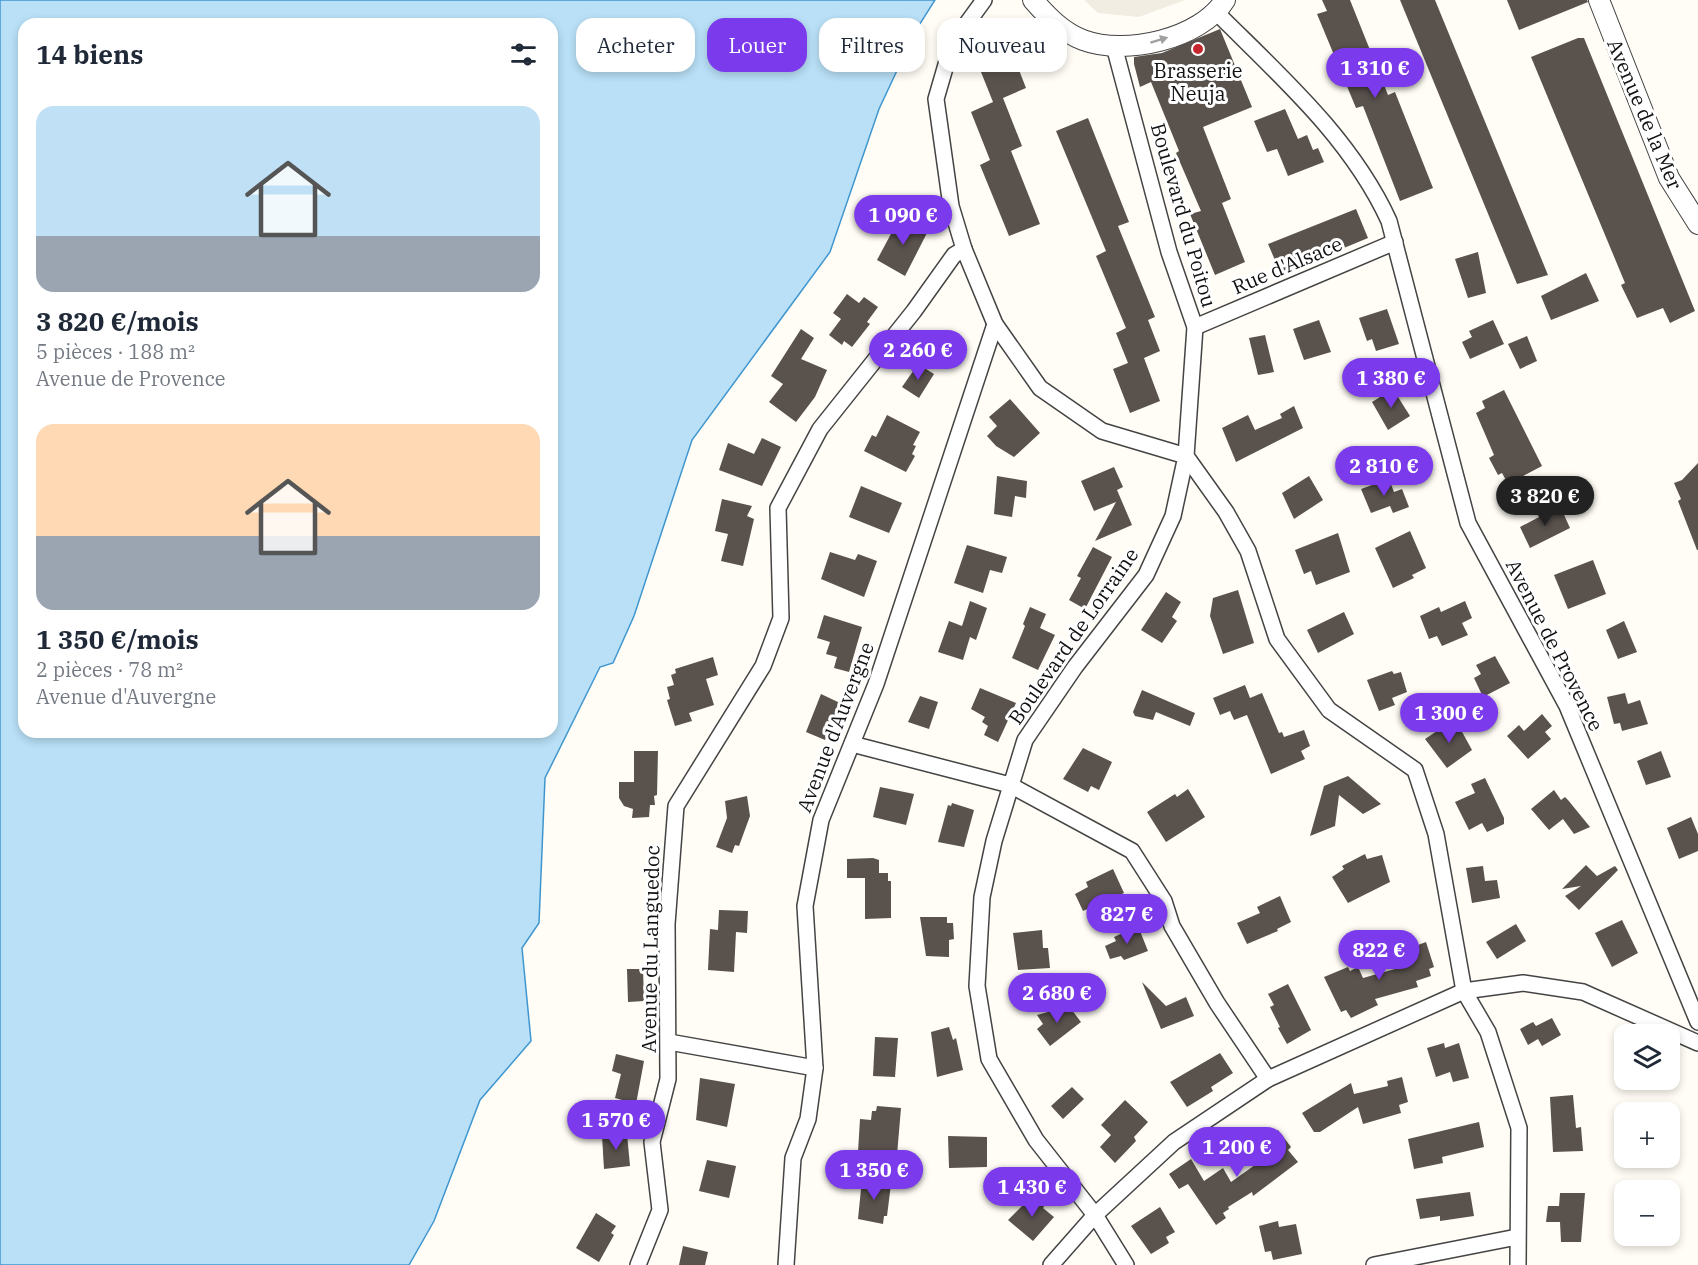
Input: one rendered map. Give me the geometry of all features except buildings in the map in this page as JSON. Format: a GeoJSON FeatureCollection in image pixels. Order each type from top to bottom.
{"type":"FeatureCollection","features":[{"type":"Feature","properties":{"kind":"street"},"geometry":{"type":"LineString","coordinates":[[984,0],[952,44],[936,99],[951,206],[964,249],[995,324],[1040,388],[1102,431],[1186,456],[1226,512],[1248,551],[1277,639],[1322,701],[1329,710],[1415,770],[1436,834],[1464,991],[1488,1032],[1519,1128],[1518,1265]]}},
{"type":"Feature","properties":{"kind":"street"},"geometry":{"type":"LineString","coordinates":[[1033,0],[1068,32],[1085,40],[1114,46],[1154,43],[1202,22],[1221,7]]}},
{"type":"Feature","properties":{"kind":"street","name":"Avenue de la Mer"},"geometry":{"type":"LineString","coordinates":[[1599,0],[1669,178],[1698,224]]}},
{"type":"Feature","properties":{"kind":"street","name":"Avenue de Provence"},"geometry":{"type":"LineString","coordinates":[[1221,7],[1340,141],[1374,188],[1389,221],[1395,242],[1468,523],[1567,706],[1698,1022]]}},
{"type":"Feature","properties":{"kind":"street","name":"Boulevard du Poitou"},"geometry":{"type":"LineString","coordinates":[[1114,46],[1169,252],[1195,327]]}},
{"type":"Feature","properties":{"kind":"street","name":"Rue d'Alsace"},"geometry":{"type":"LineString","coordinates":[[1195,327],[1395,242]]}},
{"type":"Feature","properties":{"kind":"street","name":"Avenue du Languedoc"},"geometry":{"type":"LineString","coordinates":[[638,1265],[660,1210],[652,1142],[668,1079],[667,924],[676,806],[763,666],[781,618],[778,508],[820,429],[914,310],[954,255],[964,249]]}},
{"type":"Feature","properties":{"kind":"street","name":"Avenue d'Auvergne"},"geometry":{"type":"LineString","coordinates":[[786,1265],[793,1158],[808,1119],[815,1068],[806,906],[820,819],[852,744],[908,593],[995,324]]}},
{"type":"Feature","properties":{"kind":"street","name":"Boulevard de Lorraine"},"geometry":{"type":"LineString","coordinates":[[1126,1265],[1095,1215],[1036,1140],[989,1059],[977,986],[982,897],[1010,785],[1025,740],[1075,667],[1146,575],[1173,516],[1186,456],[1195,327]]}},
{"type":"Feature","properties":{"kind":"street"},"geometry":{"type":"LineString","coordinates":[[852,744],[1010,785],[1132,851],[1164,901],[1172,926],[1216,1003],[1268,1079]]}},
{"type":"Feature","properties":{"kind":"street"},"geometry":{"type":"LineString","coordinates":[[1052,1265],[1095,1215],[1174,1142],[1268,1079],[1464,991],[1523,983],[1583,992],[1698,1043]]}},
{"type":"Feature","properties":{"kind":"street"},"geometry":{"type":"LineString","coordinates":[[669,1042],[815,1068]]}},
{"type":"Feature","properties":{"kind":"street"},"geometry":{"type":"LineString","coordinates":[[1374,1265],[1517,1237]]}},
{"type":"Feature","properties":{"kind":"shaded area"},"geometry":{"type":"Polygon","coordinates":[[[1084,0],[1185,0],[1139,17],[1098,13],[1084,0]]]}},
{"type":"Feature","properties":{"kind":"water"},"geometry":{"type":"Polygon","coordinates":[[[0,0],[935,0],[924,18],[819,18],[819,72],[896,72],[879,109],[830,252],[692,440],[634,616],[613,663],[600,667],[545,778],[539,923],[522,948],[531,1041],[480,1100],[434,1221],[409,1265],[0,1265],[0,0]]]}},
{"type":"Feature","properties":{"kind":"place","name":"Brasserie Neuja"},"geometry":{"type":"Point","coordinates":[1198,49]}}]}
